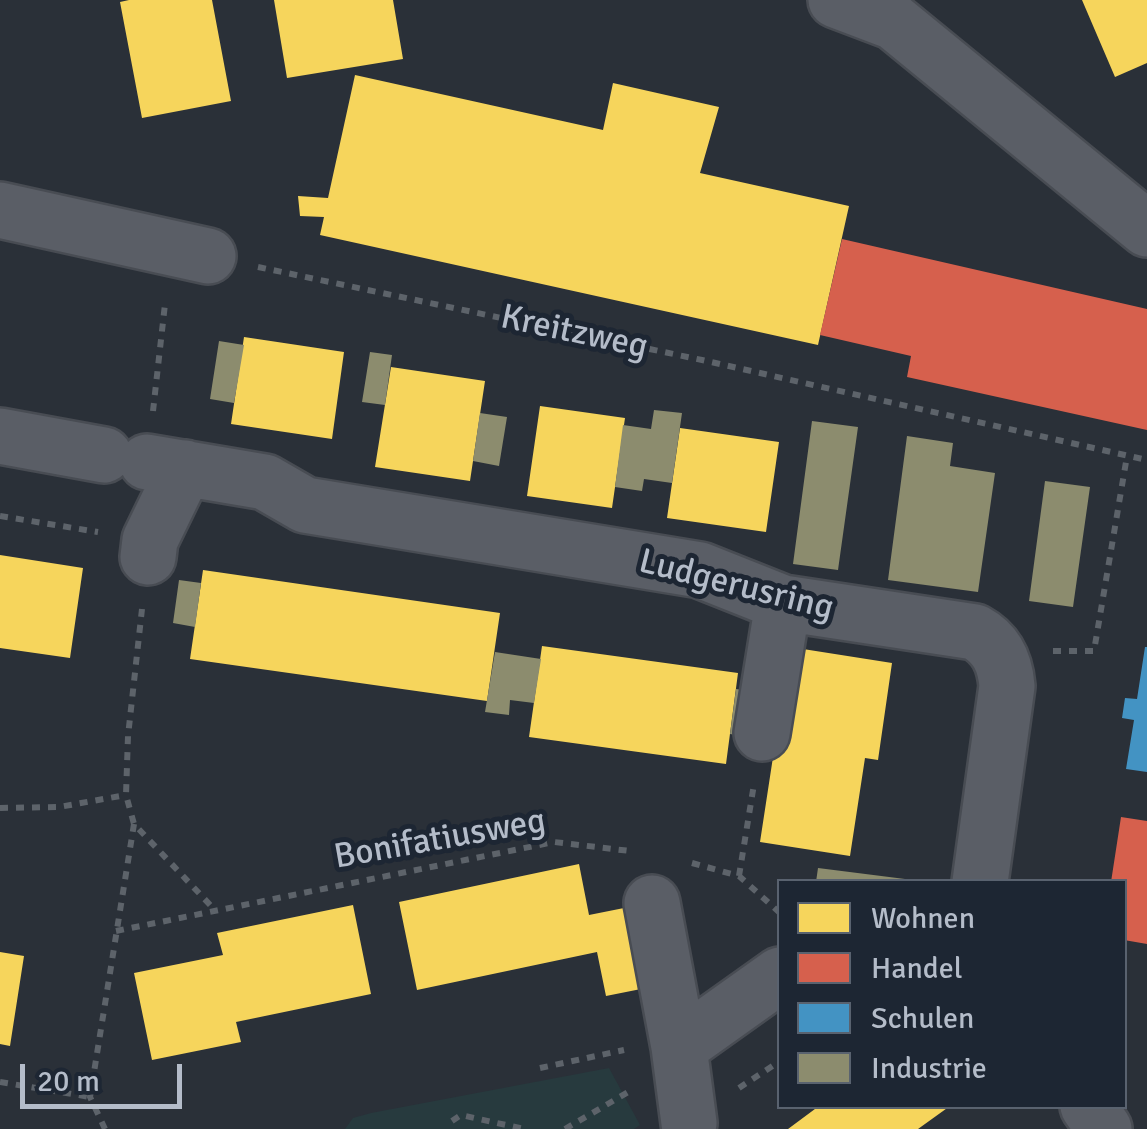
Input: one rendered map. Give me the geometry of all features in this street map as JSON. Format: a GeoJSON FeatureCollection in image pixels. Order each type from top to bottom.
{"type":"FeatureCollection","features":[{"type":"Feature","properties":{"kind":"street"},"geometry":{"type":"LineString","coordinates":[[836,0],[894,22],[1147,229]]}},
{"type":"Feature","properties":{"kind":"street"},"geometry":{"type":"LineString","coordinates":[[0,210],[190,252]]}},
{"type":"Feature","properties":{"kind":"street","name":"Ludgerusring"},"geometry":{"type":"LineString","coordinates":[[0,436],[266,482],[305,505],[700,570],[783,602],[976,632],[996,650]]}},
{"type":"Feature","properties":{"kind":"street"},"geometry":{"type":"LineString","coordinates":[[146,461],[149,549]]}},
{"type":"Feature","properties":{"kind":"street"},"geometry":{"type":"LineString","coordinates":[[760,749],[783,602]]}},
{"type":"Feature","properties":{"kind":"street"},"geometry":{"type":"LineString","coordinates":[[980,879],[1007,686],[1005,668],[996,650]]}},
{"type":"Feature","properties":{"kind":"street"},"geometry":{"type":"LineString","coordinates":[[658,872],[689,1123]]}},
{"type":"Feature","properties":{"kind":"street"},"geometry":{"type":"LineString","coordinates":[[679,1047],[777,977]]}},
{"type":"Feature","properties":{"kind":"path","name":"Kreitzweg"},"geometry":{"type":"LineString","coordinates":[[190,252],[1147,460]]}},
{"type":"Feature","properties":{"kind":"path"},"geometry":{"type":"LineString","coordinates":[[146,461],[190,252]]}},
{"type":"Feature","properties":{"kind":"path"},"geometry":{"type":"LineString","coordinates":[[996,650],[1094,651],[1127,456]]}},
{"type":"Feature","properties":{"kind":"path"},"geometry":{"type":"LineString","coordinates":[[0,516],[149,549],[128,736],[126,794],[134,824],[90,1097],[105,1129]]}},
{"type":"Feature","properties":{"kind":"path"},"geometry":{"type":"LineString","coordinates":[[739,876],[760,749]]}},
{"type":"Feature","properties":{"kind":"path"},"geometry":{"type":"LineString","coordinates":[[0,808],[59,807],[126,794]]}},
{"type":"Feature","properties":{"kind":"path"},"geometry":{"type":"LineString","coordinates":[[134,824],[214,909]]}},
{"type":"Feature","properties":{"kind":"path","name":"Bonifatiusweg"},"geometry":{"type":"LineString","coordinates":[[116,931],[554,842],[658,872],[739,876],[777,911]]}},
{"type":"Feature","properties":{"kind":"path"},"geometry":{"type":"LineString","coordinates":[[540,1068],[658,1043],[679,1047]]}},
{"type":"Feature","properties":{"kind":"path"},"geometry":{"type":"LineString","coordinates":[[0,1082],[90,1097]]}},
{"type":"Feature","properties":{"kind":"path"},"geometry":{"type":"LineString","coordinates":[[452,1121],[461,1115],[524,1129]]}},
{"type":"Feature","properties":{"kind":"green space"},"geometry":{"type":"Polygon","coordinates":[[[609,1068],[640,1125],[634,1129],[345,1129],[353,1118],[371,1113],[609,1068]]]}},
{"type":"Feature","properties":{"kind":"building: Wohnen"},"geometry":{"type":"Polygon","coordinates":[[[212,0],[231,101],[142,118],[120,2],[212,0]]]}},
{"type":"Feature","properties":{"kind":"building: Wohnen"},"geometry":{"type":"Polygon","coordinates":[[[274,0],[393,0],[403,59],[287,78],[274,0]]]}},
{"type":"Feature","properties":{"kind":"building: Wohnen"},"geometry":{"type":"Polygon","coordinates":[[[1082,0],[1147,0],[1147,63],[1115,77],[1082,0]]]}},
{"type":"Feature","properties":{"kind":"building: Wohnen"},"geometry":{"type":"Polygon","coordinates":[[[355,75],[603,130],[613,83],[719,107],[700,173],[849,206],[818,345],[320,235],[324,217],[300,216],[298,196],[328,198],[355,75]]]}},
{"type":"Feature","properties":{"kind":"building: Wohnen"},"geometry":{"type":"Polygon","coordinates":[[[244,337],[344,352],[332,439],[231,424],[244,337]]]}},
{"type":"Feature","properties":{"kind":"building: Wohnen"},"geometry":{"type":"Polygon","coordinates":[[[391,367],[485,381],[470,481],[375,467],[391,367]]]}},
{"type":"Feature","properties":{"kind":"building: Wohnen"},"geometry":{"type":"Polygon","coordinates":[[[540,406],[625,418],[612,508],[527,496],[540,406]]]}},
{"type":"Feature","properties":{"kind":"building: Wohnen"},"geometry":{"type":"Polygon","coordinates":[[[680,428],[779,442],[766,532],[667,518],[680,428]]]}},
{"type":"Feature","properties":{"kind":"building: Wohnen"},"geometry":{"type":"Polygon","coordinates":[[[0,555],[83,568],[70,658],[0,648],[0,555]]]}},
{"type":"Feature","properties":{"kind":"building: Wohnen"},"geometry":{"type":"Polygon","coordinates":[[[203,570],[500,613],[487,701],[190,659],[203,570]]]}},
{"type":"Feature","properties":{"kind":"building: Wohnen"},"geometry":{"type":"Polygon","coordinates":[[[542,646],[738,673],[726,764],[529,737],[542,646]]]}},
{"type":"Feature","properties":{"kind":"building: Wohnen"},"geometry":{"type":"Polygon","coordinates":[[[803,649],[892,663],[878,760],[865,758],[850,856],[760,842],[775,744],[788,746],[803,649]]]}},
{"type":"Feature","properties":{"kind":"building: Wohnen"},"geometry":{"type":"Polygon","coordinates":[[[579,864],[589,915],[629,907],[646,988],[606,996],[597,952],[417,990],[399,902],[579,864]]]}},
{"type":"Feature","properties":{"kind":"building: Wohnen"},"geometry":{"type":"Polygon","coordinates":[[[353,905],[371,994],[236,1022],[241,1042],[152,1060],[134,973],[223,955],[217,933],[353,905]]]}},
{"type":"Feature","properties":{"kind":"building: Wohnen"},"geometry":{"type":"Polygon","coordinates":[[[0,952],[24,956],[10,1046],[0,1044],[0,952]]]}},
{"type":"Feature","properties":{"kind":"building: Wohnen"},"geometry":{"type":"Polygon","coordinates":[[[815,1109],[946,1109],[918,1129],[788,1129],[815,1109]]]}},
{"type":"Feature","properties":{"kind":"building: Handel"},"geometry":{"type":"Polygon","coordinates":[[[842,239],[1147,309],[1147,430],[907,377],[911,356],[820,335],[842,239]]]}},
{"type":"Feature","properties":{"kind":"building: Handel"},"geometry":{"type":"Polygon","coordinates":[[[1121,817],[1147,821],[1147,944],[1127,941],[1127,879],[1111,879],[1121,817]]]}},
{"type":"Feature","properties":{"kind":"building: Schulen"},"geometry":{"type":"Polygon","coordinates":[[[1145,647],[1147,772],[1126,769],[1134,720],[1122,718],[1125,698],[1137,699],[1145,647]]]}},
{"type":"Feature","properties":{"kind":"building: Industrie"},"geometry":{"type":"Polygon","coordinates":[[[219,341],[244,345],[234,403],[210,399],[219,341]]]}},
{"type":"Feature","properties":{"kind":"building: Industrie"},"geometry":{"type":"Polygon","coordinates":[[[370,352],[392,355],[385,405],[362,402],[370,352]]]}},
{"type":"Feature","properties":{"kind":"building: Industrie"},"geometry":{"type":"Polygon","coordinates":[[[654,410],[682,413],[672,483],[644,479],[642,491],[615,487],[623,425],[651,429],[654,410]]]}},
{"type":"Feature","properties":{"kind":"building: Industrie"},"geometry":{"type":"Polygon","coordinates":[[[480,413],[507,417],[499,466],[473,461],[480,413]]]}},
{"type":"Feature","properties":{"kind":"building: Industrie"},"geometry":{"type":"Polygon","coordinates":[[[812,421],[858,427],[838,570],[793,564],[812,421]]]}},
{"type":"Feature","properties":{"kind":"building: Industrie"},"geometry":{"type":"Polygon","coordinates":[[[907,436],[953,443],[950,466],[995,473],[978,592],[888,580],[907,436]]]}},
{"type":"Feature","properties":{"kind":"building: Industrie"},"geometry":{"type":"Polygon","coordinates":[[[1045,481],[1090,487],[1073,607],[1029,601],[1045,481]]]}},
{"type":"Feature","properties":{"kind":"building: Industrie"},"geometry":{"type":"Polygon","coordinates":[[[179,580],[201,583],[195,627],[173,623],[179,580]]]}},
{"type":"Feature","properties":{"kind":"building: Industrie"},"geometry":{"type":"Polygon","coordinates":[[[495,652],[541,659],[534,703],[510,700],[509,715],[485,712],[495,652]]]}},
{"type":"Feature","properties":{"kind":"building: Industrie"},"geometry":{"type":"Polygon","coordinates":[[[736,689],[760,692],[754,738],[730,734],[736,689]]]}},
{"type":"Feature","properties":{"kind":"building: Industrie"},"geometry":{"type":"Polygon","coordinates":[[[818,868],[905,879],[816,879],[818,868]]]}}]}
